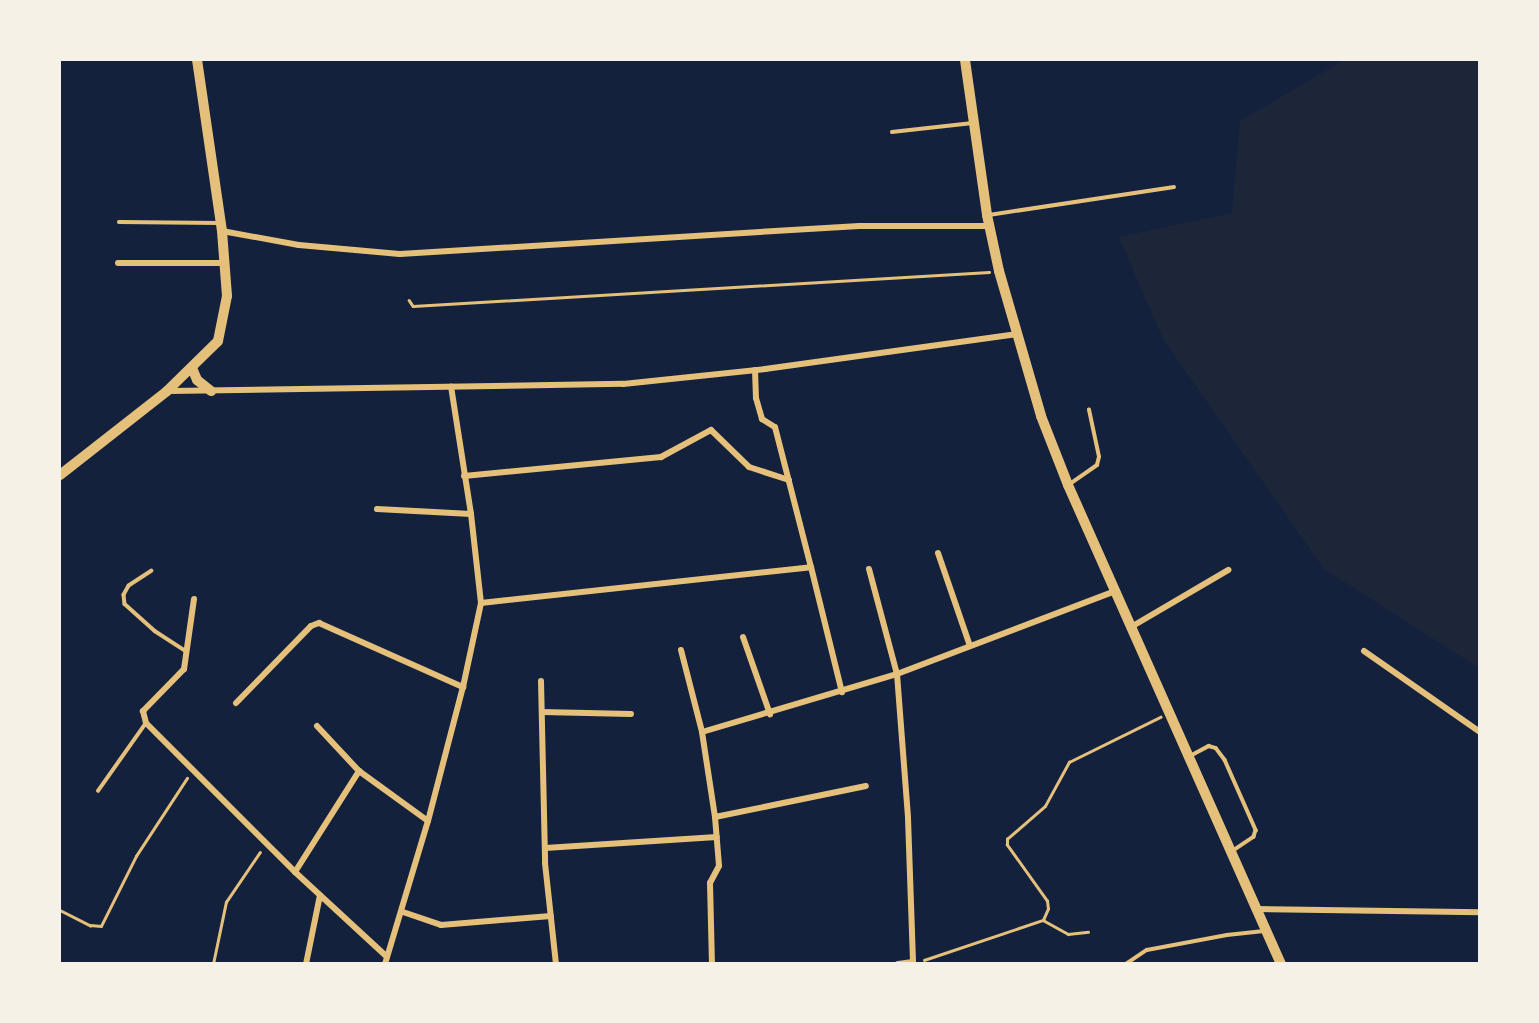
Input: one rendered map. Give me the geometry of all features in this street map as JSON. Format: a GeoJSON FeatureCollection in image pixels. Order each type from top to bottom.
{"type":"FeatureCollection","features":[{"type":"Feature","properties":{"kind":"main road"},"geometry":{"type":"LineString","coordinates":[[60,475],[167,391],[218,341],[223,326],[227,296],[221,227],[197,60]]}},
{"type":"Feature","properties":{"kind":"main road"},"geometry":{"type":"LineString","coordinates":[[965,60],[988,220],[1016,334],[1041,416],[1068,485],[1281,964]]}},
{"type":"Feature","properties":{"kind":"main road"},"geometry":{"type":"LineString","coordinates":[[192,368],[197,380],[211,391]]}},
{"type":"Feature","properties":{"kind":"street"},"geometry":{"type":"LineString","coordinates":[[221,227],[299,245],[400,254],[988,220]]}},
{"type":"Feature","properties":{"kind":"street"},"geometry":{"type":"LineString","coordinates":[[118,263],[224,263]]}},
{"type":"Feature","properties":{"kind":"street"},"geometry":{"type":"LineString","coordinates":[[167,391],[623,384],[755,370],[1016,334]]}},
{"type":"Feature","properties":{"kind":"street"},"geometry":{"type":"LineString","coordinates":[[755,370],[755,398],[762,419],[775,427],[842,692]]}},
{"type":"Feature","properties":{"kind":"street"},"geometry":{"type":"LineString","coordinates":[[194,599],[188,652],[179,676],[143,712],[146,723],[386,960],[403,912],[464,687],[481,603],[471,514],[451,387]]}},
{"type":"Feature","properties":{"kind":"street"},"geometry":{"type":"LineString","coordinates":[[464,476],[661,457],[711,430],[749,467],[789,481]]}},
{"type":"Feature","properties":{"kind":"street"},"geometry":{"type":"LineString","coordinates":[[377,509],[471,514]]}},
{"type":"Feature","properties":{"kind":"street"},"geometry":{"type":"LineString","coordinates":[[938,553],[970,646]]}},
{"type":"Feature","properties":{"kind":"street"},"geometry":{"type":"LineString","coordinates":[[481,603],[811,566]]}},
{"type":"Feature","properties":{"kind":"street"},"geometry":{"type":"LineString","coordinates":[[869,569],[897,674],[908,818],[913,963],[898,964]]}},
{"type":"Feature","properties":{"kind":"street"},"geometry":{"type":"LineString","coordinates":[[1131,626],[1228,570]]}},
{"type":"Feature","properties":{"kind":"street"},"geometry":{"type":"LineString","coordinates":[[702,732],[897,674],[1116,591]]}},
{"type":"Feature","properties":{"kind":"street"},"geometry":{"type":"LineString","coordinates":[[236,703],[311,626],[319,623],[464,687]]}},
{"type":"Feature","properties":{"kind":"street"},"geometry":{"type":"LineString","coordinates":[[743,637],[769,714]]}},
{"type":"Feature","properties":{"kind":"street"},"geometry":{"type":"LineString","coordinates":[[681,650],[702,732],[715,817],[719,870],[710,883],[712,964]]}},
{"type":"Feature","properties":{"kind":"street"},"geometry":{"type":"LineString","coordinates":[[1364,651],[1479,733]]}},
{"type":"Feature","properties":{"kind":"street"},"geometry":{"type":"LineString","coordinates":[[541,681],[545,848],[556,964]]}},
{"type":"Feature","properties":{"kind":"street"},"geometry":{"type":"LineString","coordinates":[[542,712],[631,713]]}},
{"type":"Feature","properties":{"kind":"street"},"geometry":{"type":"LineString","coordinates":[[317,726],[359,771],[428,821]]}},
{"type":"Feature","properties":{"kind":"street"},"geometry":{"type":"LineString","coordinates":[[295,872],[359,771]]}},
{"type":"Feature","properties":{"kind":"street"},"geometry":{"type":"LineString","coordinates":[[715,817],[866,786]]}},
{"type":"Feature","properties":{"kind":"street"},"geometry":{"type":"LineString","coordinates":[[545,848],[717,838]]}},
{"type":"Feature","properties":{"kind":"street"},"geometry":{"type":"LineString","coordinates":[[306,964],[320,895]]}},
{"type":"Feature","properties":{"kind":"street"},"geometry":{"type":"LineString","coordinates":[[1255,909],[1479,912]]}},
{"type":"Feature","properties":{"kind":"street"},"geometry":{"type":"LineString","coordinates":[[403,912],[441,925],[551,916]]}},
{"type":"Feature","properties":{"kind":"lane"},"geometry":{"type":"LineString","coordinates":[[892,132],[974,123]]}},
{"type":"Feature","properties":{"kind":"lane"},"geometry":{"type":"LineString","coordinates":[[988,220],[1174,187]]}},
{"type":"Feature","properties":{"kind":"lane"},"geometry":{"type":"LineString","coordinates":[[119,222],[221,227]]}},
{"type":"Feature","properties":{"kind":"lane"},"geometry":{"type":"LineString","coordinates":[[1068,485],[1097,465],[1099,457],[1089,410]]}},
{"type":"Feature","properties":{"kind":"lane"},"geometry":{"type":"LineString","coordinates":[[152,572],[129,586],[124,595],[125,604],[188,652]]}},
{"type":"Feature","properties":{"kind":"lane"},"geometry":{"type":"LineString","coordinates":[[98,791],[146,723]]}},
{"type":"Feature","properties":{"kind":"lane"},"geometry":{"type":"LineString","coordinates":[[1188,757],[1209,746],[1216,748],[1235,783],[1255,830],[1254,837],[1231,853]]}},
{"type":"Feature","properties":{"kind":"lane"},"geometry":{"type":"LineString","coordinates":[[1126,964],[1147,950],[1227,935],[1266,931]]}},
{"type":"Feature","properties":{"kind":"path"},"geometry":{"type":"LineString","coordinates":[[409,300],[413,306],[999,271]]}},
{"type":"Feature","properties":{"kind":"path"},"geometry":{"type":"LineString","coordinates":[[913,963],[947,955],[1043,920],[1048,909],[1047,901],[1007,845],[1007,839],[1045,806],[1069,762],[1169,712]]}},
{"type":"Feature","properties":{"kind":"path"},"geometry":{"type":"LineString","coordinates":[[60,910],[90,925],[101,926],[136,856],[192,771]]}},
{"type":"Feature","properties":{"kind":"path"},"geometry":{"type":"LineString","coordinates":[[213,964],[226,902],[266,843]]}},
{"type":"Feature","properties":{"kind":"path"},"geometry":{"type":"LineString","coordinates":[[1043,920],[1068,934],[1088,932]]}},
{"type":"Feature","properties":{"kind":"shaded area"},"geometry":{"type":"Polygon","coordinates":[[[1344,60],[1479,60],[1479,668],[1324,569],[1163,339],[1119,237],[1232,213],[1240,121],[1344,60]]]}}]}
